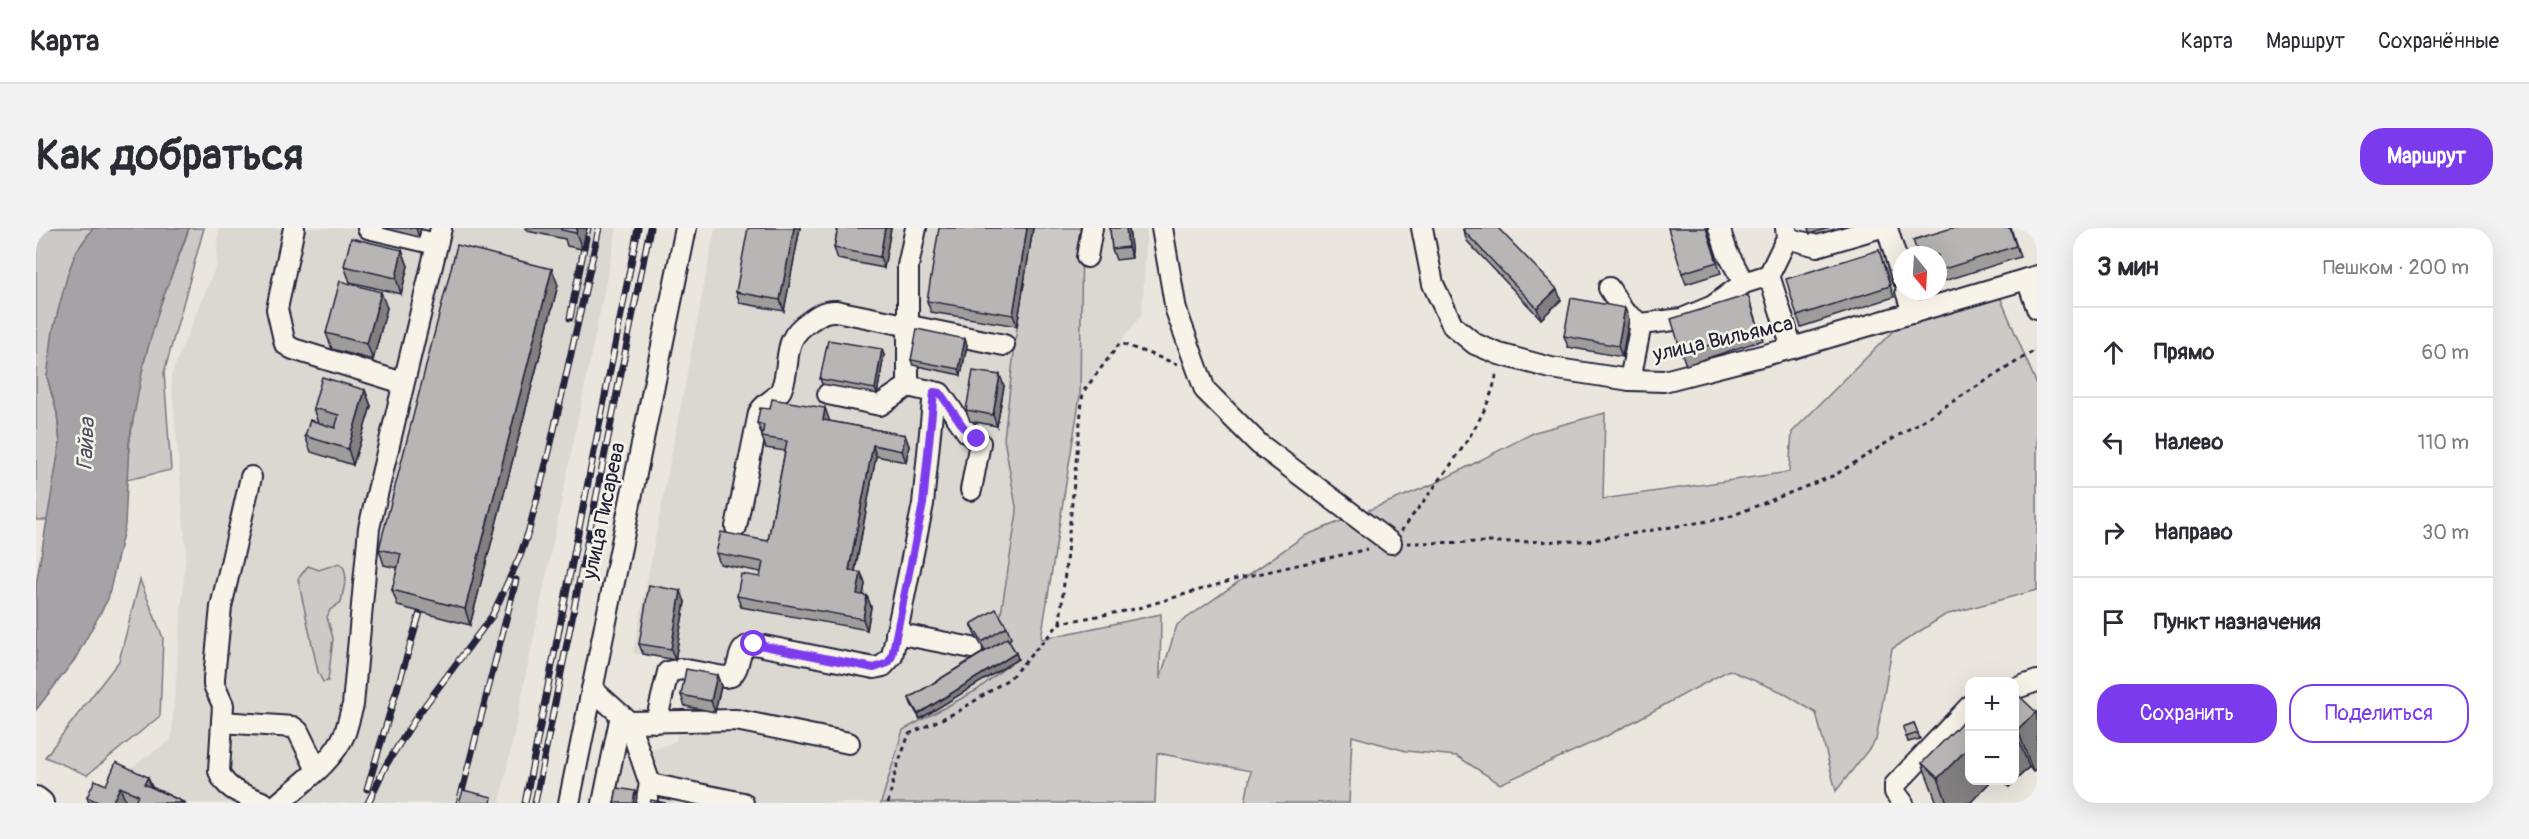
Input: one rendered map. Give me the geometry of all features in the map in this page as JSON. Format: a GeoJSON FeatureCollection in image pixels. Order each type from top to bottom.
{"type":"FeatureCollection","features":[{"type":"Feature","properties":{"kind":"main road"},"geometry":{"type":"LineString","coordinates":[[36,799],[41,803]]}},
{"type":"Feature","properties":{"kind":"street"},"geometry":{"type":"LineString","coordinates":[[294,228],[277,309],[285,344],[293,349],[403,383]]}},
{"type":"Feature","properties":{"kind":"street"},"geometry":{"type":"LineString","coordinates":[[279,803],[317,770],[337,747],[353,705],[369,528],[438,236],[368,228]]}},
{"type":"Feature","properties":{"kind":"street","name":"улица Писарева"},"geometry":{"type":"LineString","coordinates":[[569,803],[686,228]]}},
{"type":"Feature","properties":{"kind":"street"},"geometry":{"type":"LineString","coordinates":[[908,386],[906,325],[908,266],[916,228]]}},
{"type":"Feature","properties":{"kind":"street"},"geometry":{"type":"LineString","coordinates":[[1087,258],[1092,228]]}},
{"type":"Feature","properties":{"kind":"street"},"geometry":{"type":"LineString","coordinates":[[1162,228],[1176,310],[1205,390],[1259,444],[1392,543]]}},
{"type":"Feature","properties":{"kind":"street","name":"улица Вильямса"},"geometry":{"type":"LineString","coordinates":[[1422,228],[1433,284],[1452,326],[1475,344],[1499,354],[1551,368],[1630,380],[1664,381],[1792,348],[2032,278]]}},
{"type":"Feature","properties":{"kind":"street"},"geometry":{"type":"LineString","coordinates":[[1719,228],[1727,252],[1744,283]]}},
{"type":"Feature","properties":{"kind":"street"},"geometry":{"type":"LineString","coordinates":[[1792,348],[1769,275],[1787,233],[1816,246],[1878,228]]}},
{"type":"Feature","properties":{"kind":"street"},"geometry":{"type":"LineString","coordinates":[[1887,228],[1893,248]]}},
{"type":"Feature","properties":{"kind":"street"},"geometry":{"type":"LineString","coordinates":[[1609,288],[1624,312],[1641,324],[1682,319],[1713,306],[1744,283],[1769,275]]}},
{"type":"Feature","properties":{"kind":"street"},"geometry":{"type":"LineString","coordinates":[[2032,278],[2037,308]]}},
{"type":"Feature","properties":{"kind":"street"},"geometry":{"type":"LineString","coordinates":[[1909,300],[1913,313]]}},
{"type":"Feature","properties":{"kind":"street"},"geometry":{"type":"LineString","coordinates":[[736,527],[759,413],[761,408],[780,393],[794,333],[818,315],[830,311],[1004,345]]}},
{"type":"Feature","properties":{"kind":"street"},"geometry":{"type":"LineString","coordinates":[[1630,380],[1641,324]]}},
{"type":"Feature","properties":{"kind":"street"},"geometry":{"type":"LineString","coordinates":[[828,394],[880,405],[908,386],[940,393],[967,432],[980,443],[971,490]]}},
{"type":"Feature","properties":{"kind":"street"},"geometry":{"type":"LineString","coordinates":[[656,722],[666,677],[673,670],[681,669],[724,677],[731,676],[737,669],[743,647],[754,644],[874,668],[883,666],[892,656],[923,504],[934,392]]}},
{"type":"Feature","properties":{"kind":"street"},"geometry":{"type":"LineString","coordinates":[[251,477],[221,607],[214,685],[223,705],[219,771],[221,778],[231,789],[264,803]]}},
{"type":"Feature","properties":{"kind":"street"},"geometry":{"type":"LineString","coordinates":[[896,633],[972,648]]}},
{"type":"Feature","properties":{"kind":"street"},"geometry":{"type":"LineString","coordinates":[[2019,687],[2037,681]]}},
{"type":"Feature","properties":{"kind":"street"},"geometry":{"type":"LineString","coordinates":[[592,689],[625,719],[648,794],[743,803]]}},
{"type":"Feature","properties":{"kind":"street"},"geometry":{"type":"LineString","coordinates":[[1903,803],[1895,792],[1895,785],[1965,711]]}},
{"type":"Feature","properties":{"kind":"street"},"geometry":{"type":"LineString","coordinates":[[625,719],[656,722],[736,720],[849,743]]}},
{"type":"Feature","properties":{"kind":"street"},"geometry":{"type":"LineString","coordinates":[[603,803],[625,719]]}},
{"type":"Feature","properties":{"kind":"street"},"geometry":{"type":"LineString","coordinates":[[222,722],[293,727],[298,731],[317,770]]}},
{"type":"Feature","properties":{"kind":"path"},"geometry":{"type":"LineString","coordinates":[[888,803],[909,734],[959,711],[1010,678],[1060,623],[1083,392],[1120,343],[1169,360],[1200,376]]}},
{"type":"Feature","properties":{"kind":"path"},"geometry":{"type":"LineString","coordinates":[[1060,623],[1135,609],[1240,578],[1392,543],[1587,541],[1726,518],[1835,475],[2037,349]]}},
{"type":"Feature","properties":{"kind":"path"},"geometry":{"type":"LineString","coordinates":[[1392,543],[1464,444],[1494,389],[1499,354]]}},
{"type":"Feature","properties":{"kind":"shaded area"},"geometry":{"type":"Polygon","coordinates":[[[36,228],[93,228],[76,252],[47,377],[57,413],[60,443],[48,520],[36,520],[36,228]]]}},
{"type":"Feature","properties":{"kind":"shaded area"},"geometry":{"type":"Polygon","coordinates":[[[189,228],[204,228],[164,373],[171,470],[126,480],[134,413],[148,348],[160,305],[189,228]]]}},
{"type":"Feature","properties":{"kind":"shaded area"},"geometry":{"type":"Polygon","coordinates":[[[219,228],[617,228],[500,803],[92,803],[98,790],[171,740],[186,550],[171,375],[216,266],[219,228]]]}},
{"type":"Feature","properties":{"kind":"shaded area"},"geometry":{"type":"Polygon","coordinates":[[[715,228],[1147,228],[1142,314],[1080,396],[1040,639],[977,690],[903,730],[881,803],[595,803],[601,770],[676,741],[690,662],[633,653],[715,228]]]}},
{"type":"Feature","properties":{"kind":"shaded area"},"geometry":{"type":"Polygon","coordinates":[[[1033,228],[1082,228],[1080,396],[1041,639],[1161,614],[1160,679],[1177,625],[1304,536],[1436,483],[1535,432],[1605,413],[1603,499],[1789,472],[1792,432],[1902,322],[2000,297],[2037,385],[2037,590],[1945,615],[1892,649],[1876,740],[1836,791],[1816,713],[1782,692],[1729,670],[1605,737],[1500,784],[1457,756],[1406,751],[1352,736],[1349,803],[1245,803],[1251,771],[1157,753],[1155,803],[881,803],[903,730],[977,690],[1017,658],[1009,644],[1011,638],[1000,620],[1017,512],[1004,439],[1017,326],[1033,228]]]}},
{"type":"Feature","properties":{"kind":"shaded area"},"geometry":{"type":"Polygon","coordinates":[[[339,563],[344,568],[346,578],[341,602],[330,610],[327,617],[333,638],[328,681],[323,682],[318,672],[298,579],[308,566],[319,570],[339,563]]]}},
{"type":"Feature","properties":{"kind":"shaded area"},"geometry":{"type":"Polygon","coordinates":[[[140,580],[163,638],[160,716],[87,775],[45,757],[119,661],[140,580]]]}},
{"type":"Feature","properties":{"kind":"water","name":"Гайва"},"geometry":{"type":"Polygon","coordinates":[[[93,228],[189,228],[160,306],[144,362],[129,442],[125,525],[108,599],[75,659],[36,710],[36,585],[60,443],[57,413],[47,377],[53,330],[68,273],[76,252],[93,228]]]}},
{"type":"Feature","properties":{"kind":"building"},"geometry":{"type":"Polygon","coordinates":[[[561,228],[577,228],[576,233],[561,230],[561,228]]]}},
{"type":"Feature","properties":{"kind":"building"},"geometry":{"type":"Polygon","coordinates":[[[748,228],[794,228],[780,300],[736,292],[748,228]]]}},
{"type":"Feature","properties":{"kind":"building"},"geometry":{"type":"Polygon","coordinates":[[[838,228],[885,228],[880,257],[834,248],[838,228]]]}},
{"type":"Feature","properties":{"kind":"building"},"geometry":{"type":"Polygon","coordinates":[[[939,228],[1027,228],[1013,315],[927,301],[939,228]]]}},
{"type":"Feature","properties":{"kind":"building"},"geometry":{"type":"Polygon","coordinates":[[[1110,228],[1126,228],[1128,247],[1112,249],[1110,228]]]}},
{"type":"Feature","properties":{"kind":"building"},"geometry":{"type":"Polygon","coordinates":[[[1465,228],[1498,228],[1557,289],[1537,308],[1463,230],[1465,228]]]}},
{"type":"Feature","properties":{"kind":"building"},"geometry":{"type":"Polygon","coordinates":[[[1668,228],[1706,228],[1717,262],[1682,273],[1668,228]]]}},
{"type":"Feature","properties":{"kind":"building"},"geometry":{"type":"Polygon","coordinates":[[[1952,228],[2010,228],[2016,246],[1947,268],[1947,246],[1915,246],[1913,240],[1952,228]]]}},
{"type":"Feature","properties":{"kind":"building"},"geometry":{"type":"Polygon","coordinates":[[[351,238],[402,250],[396,278],[344,266],[351,238]]]}},
{"type":"Feature","properties":{"kind":"building"},"geometry":{"type":"Polygon","coordinates":[[[457,245],[552,269],[465,609],[392,590],[401,554],[379,549],[457,245]]]}},
{"type":"Feature","properties":{"kind":"building"},"geometry":{"type":"Polygon","coordinates":[[[1879,250],[1890,286],[1797,316],[1786,279],[1879,250]]]}},
{"type":"Feature","properties":{"kind":"building"},"geometry":{"type":"Polygon","coordinates":[[[340,281],[381,292],[367,344],[326,333],[340,281]]]}},
{"type":"Feature","properties":{"kind":"building"},"geometry":{"type":"Polygon","coordinates":[[[1748,295],[1759,329],[1682,354],[1671,319],[1748,295]]]}},
{"type":"Feature","properties":{"kind":"building"},"geometry":{"type":"Polygon","coordinates":[[[1571,298],[1625,308],[1618,346],[1564,336],[1571,298]]]}},
{"type":"Feature","properties":{"kind":"building"},"geometry":{"type":"Polygon","coordinates":[[[917,329],[965,339],[959,369],[911,360],[917,329]]]}},
{"type":"Feature","properties":{"kind":"building"},"geometry":{"type":"Polygon","coordinates":[[[828,340],[882,349],[875,389],[820,379],[828,340]]]}},
{"type":"Feature","properties":{"kind":"building"},"geometry":{"type":"Polygon","coordinates":[[[973,371],[1000,375],[993,415],[966,410],[973,371]]]}},
{"type":"Feature","properties":{"kind":"building"},"geometry":{"type":"Polygon","coordinates":[[[322,377],[365,390],[348,449],[305,436],[310,420],[335,428],[339,415],[313,408],[322,377]]]}},
{"type":"Feature","properties":{"kind":"building"},"geometry":{"type":"Polygon","coordinates":[[[772,399],[825,408],[823,420],[905,435],[902,451],[873,445],[849,570],[861,573],[857,594],[867,596],[863,619],[737,596],[741,574],[760,577],[763,562],[716,553],[721,532],[768,541],[787,441],[762,437],[764,425],[757,423],[760,408],[770,409],[772,399]]]}},
{"type":"Feature","properties":{"kind":"building"},"geometry":{"type":"Polygon","coordinates":[[[649,585],[681,591],[671,649],[639,644],[649,585]]]}},
{"type":"Feature","properties":{"kind":"building"},"geometry":{"type":"Polygon","coordinates":[[[996,609],[1007,627],[982,642],[971,624],[996,609]]]}},
{"type":"Feature","properties":{"kind":"building"},"geometry":{"type":"Polygon","coordinates":[[[1007,638],[1016,653],[918,714],[909,698],[1007,638]]]}},
{"type":"Feature","properties":{"kind":"building"},"geometry":{"type":"Polygon","coordinates":[[[686,669],[717,675],[711,701],[681,695],[686,669]]]}},
{"type":"Feature","properties":{"kind":"building"},"geometry":{"type":"Polygon","coordinates":[[[2019,696],[2036,712],[2019,729],[2019,696]]]}},
{"type":"Feature","properties":{"kind":"building"},"geometry":{"type":"Polygon","coordinates":[[[1965,719],[1965,751],[1938,778],[1922,763],[1965,719]]]}},
{"type":"Feature","properties":{"kind":"building"},"geometry":{"type":"Polygon","coordinates":[[[1914,723],[1918,733],[1906,737],[1903,727],[1914,723]]]}},
{"type":"Feature","properties":{"kind":"building"},"geometry":{"type":"Polygon","coordinates":[[[116,762],[148,777],[144,784],[185,803],[135,803],[138,795],[120,787],[112,803],[100,803],[87,797],[95,780],[106,785],[116,762]]]}},
{"type":"Feature","properties":{"kind":"building"},"geometry":{"type":"Polygon","coordinates":[[[617,788],[635,791],[633,803],[614,803],[617,788]]]}},
{"type":"Feature","properties":{"kind":"building"},"geometry":{"type":"Polygon","coordinates":[[[463,790],[492,797],[491,803],[459,803],[463,790]]]}},
{"type":"Feature","properties":{"kind":"building"},"geometry":{"type":"Polygon","coordinates":[[[651,800],[666,803],[650,803],[651,800]]]}},
{"type":"Feature","properties":{"kind":"railway"},"geometry":{"type":"LineString","coordinates":[[570,318],[588,228]]}},
{"type":"Feature","properties":{"kind":"railway"},"geometry":{"type":"LineString","coordinates":[[368,803],[386,765],[417,716],[492,616],[520,556],[549,452],[599,228]]}},
{"type":"Feature","properties":{"kind":"railway"},"geometry":{"type":"LineString","coordinates":[[525,803],[638,228]]}},
{"type":"Feature","properties":{"kind":"railway"},"geometry":{"type":"LineString","coordinates":[[535,803],[650,228]]}},
{"type":"Feature","properties":{"kind":"railway"},"geometry":{"type":"LineString","coordinates":[[459,803],[516,580]]}},
{"type":"Feature","properties":{"kind":"railway"},"geometry":{"type":"LineString","coordinates":[[367,789],[425,596]]}},
{"type":"Feature","properties":{"kind":"route"},"geometry":{"type":"LineString","coordinates":[[754,644],[874,668],[888,663],[892,656],[923,504],[934,392],[940,393],[970,436],[977,439]]}}]}
